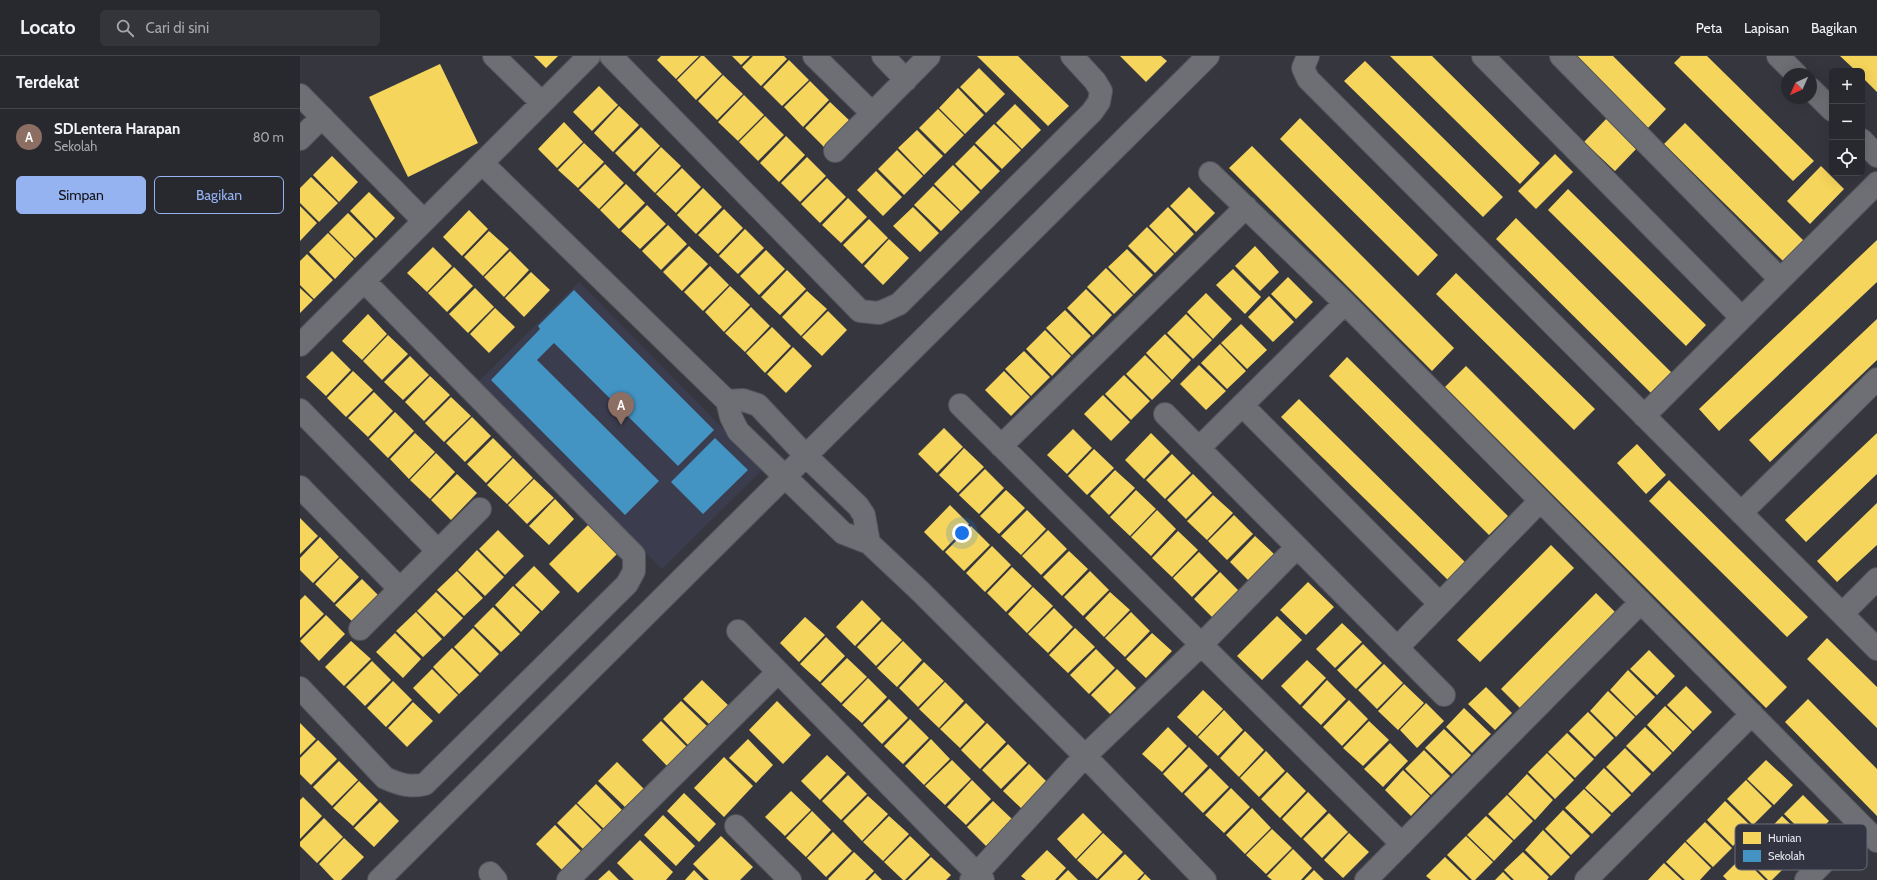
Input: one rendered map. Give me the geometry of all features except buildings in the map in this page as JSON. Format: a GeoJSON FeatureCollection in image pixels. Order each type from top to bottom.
{"type":"FeatureCollection","features":[{"type":"Feature","properties":{"kind":"street"},"geometry":{"type":"LineString","coordinates":[[494,56],[542,103]]}},
{"type":"Feature","properties":{"kind":"street"},"geometry":{"type":"LineString","coordinates":[[300,345],[589,56]]}},
{"type":"Feature","properties":{"kind":"street"},"geometry":{"type":"LineString","coordinates":[[611,56],[860,311],[880,312],[899,304],[1092,112],[1099,102],[1101,91],[1095,81],[1072,56]]}},
{"type":"Feature","properties":{"kind":"street"},"geometry":{"type":"LineString","coordinates":[[814,56],[872,113]]}},
{"type":"Feature","properties":{"kind":"street"},"geometry":{"type":"LineString","coordinates":[[883,56],[906,80]]}},
{"type":"Feature","properties":{"kind":"street"},"geometry":{"type":"LineString","coordinates":[[835,151],[929,56]]}},
{"type":"Feature","properties":{"kind":"street"},"geometry":{"type":"LineString","coordinates":[[379,880],[1208,56]]}},
{"type":"Feature","properties":{"kind":"street"},"geometry":{"type":"LineString","coordinates":[[1308,56],[1303,68],[1308,79],[1877,649]]}},
{"type":"Feature","properties":{"kind":"street"},"geometry":{"type":"LineString","coordinates":[[1484,56],[1742,318]]}},
{"type":"Feature","properties":{"kind":"street"},"geometry":{"type":"LineString","coordinates":[[1561,56],[1780,279]]}},
{"type":"Feature","properties":{"kind":"street"},"geometry":{"type":"LineString","coordinates":[[1778,56],[1790,68]]}},
{"type":"Feature","properties":{"kind":"street"},"geometry":{"type":"LineString","coordinates":[[300,95],[424,221]]}},
{"type":"Feature","properties":{"kind":"street"},"geometry":{"type":"LineString","coordinates":[[1817,95],[1829,107]]}},
{"type":"Feature","properties":{"kind":"street"},"geometry":{"type":"LineString","coordinates":[[300,139],[322,117]]}},
{"type":"Feature","properties":{"kind":"street"},"geometry":{"type":"LineString","coordinates":[[1865,143],[1877,156]]}},
{"type":"Feature","properties":{"kind":"street"},"geometry":{"type":"LineString","coordinates":[[482,163],[727,401],[731,418],[738,431],[785,478],[843,533],[869,543],[920,591],[1085,756],[1205,880]]}},
{"type":"Feature","properties":{"kind":"street"},"geometry":{"type":"LineString","coordinates":[[1210,173],[1344,303],[1860,824]]}},
{"type":"Feature","properties":{"kind":"street"},"geometry":{"type":"LineString","coordinates":[[1644,416],[1877,184]]}},
{"type":"Feature","properties":{"kind":"street"},"geometry":{"type":"LineString","coordinates":[[1001,446],[1246,207]]}},
{"type":"Feature","properties":{"kind":"street"},"geometry":{"type":"LineString","coordinates":[[300,688],[385,778],[403,785],[414,787],[425,784],[627,584],[634,571],[634,555],[364,281]]}},
{"type":"Feature","properties":{"kind":"street"},"geometry":{"type":"LineString","coordinates":[[1199,448],[1344,303]]}},
{"type":"Feature","properties":{"kind":"street"},"geometry":{"type":"LineString","coordinates":[[1741,513],[1877,379]]}},
{"type":"Feature","properties":{"kind":"street"},"geometry":{"type":"LineString","coordinates":[[727,401],[743,400],[758,405],[806,456],[858,506],[864,515],[869,543]]}},
{"type":"Feature","properties":{"kind":"street"},"geometry":{"type":"LineString","coordinates":[[960,405],[1402,844]]}},
{"type":"Feature","properties":{"kind":"street"},"geometry":{"type":"LineString","coordinates":[[1242,405],[1440,604]]}},
{"type":"Feature","properties":{"kind":"street"},"geometry":{"type":"LineString","coordinates":[[300,410],[438,551]]}},
{"type":"Feature","properties":{"kind":"street"},"geometry":{"type":"LineString","coordinates":[[1165,414],[1444,695]]}},
{"type":"Feature","properties":{"kind":"street"},"geometry":{"type":"LineString","coordinates":[[300,487],[400,589]]}},
{"type":"Feature","properties":{"kind":"street"},"geometry":{"type":"LineString","coordinates":[[1397,648],[1540,501]]}},
{"type":"Feature","properties":{"kind":"street"},"geometry":{"type":"LineString","coordinates":[[360,629],[480,509]]}},
{"type":"Feature","properties":{"kind":"street"},"geometry":{"type":"LineString","coordinates":[[738,631],[977,878],[1085,756],[1202,645],[1297,547]]}},
{"type":"Feature","properties":{"kind":"street"},"geometry":{"type":"LineString","coordinates":[[1842,614],[1877,580]]}},
{"type":"Feature","properties":{"kind":"street"},"geometry":{"type":"LineString","coordinates":[[1366,880],[1641,602]]}},
{"type":"Feature","properties":{"kind":"street"},"geometry":{"type":"LineString","coordinates":[[568,880],[778,672]]}},
{"type":"Feature","properties":{"kind":"street"},"geometry":{"type":"LineString","coordinates":[[1586,880],[1752,714]]}},
{"type":"Feature","properties":{"kind":"street"},"geometry":{"type":"LineString","coordinates":[[736,826],[778,876]]}},
{"type":"Feature","properties":{"kind":"street"},"geometry":{"type":"LineString","coordinates":[[1867,831],[1877,841]]}},
{"type":"Feature","properties":{"kind":"street"},"geometry":{"type":"LineString","coordinates":[[1806,880],[1816,870]]}},
{"type":"Feature","properties":{"kind":"shaded area"},"geometry":{"type":"Polygon","coordinates":[[[579,282],[763,469],[662,569],[478,382],[579,282]]]}},
{"type":"Feature","properties":{"kind":"place","name":"SDLentera Harapan"},"geometry":{"type":"Point","coordinates":[621,425]}}]}
